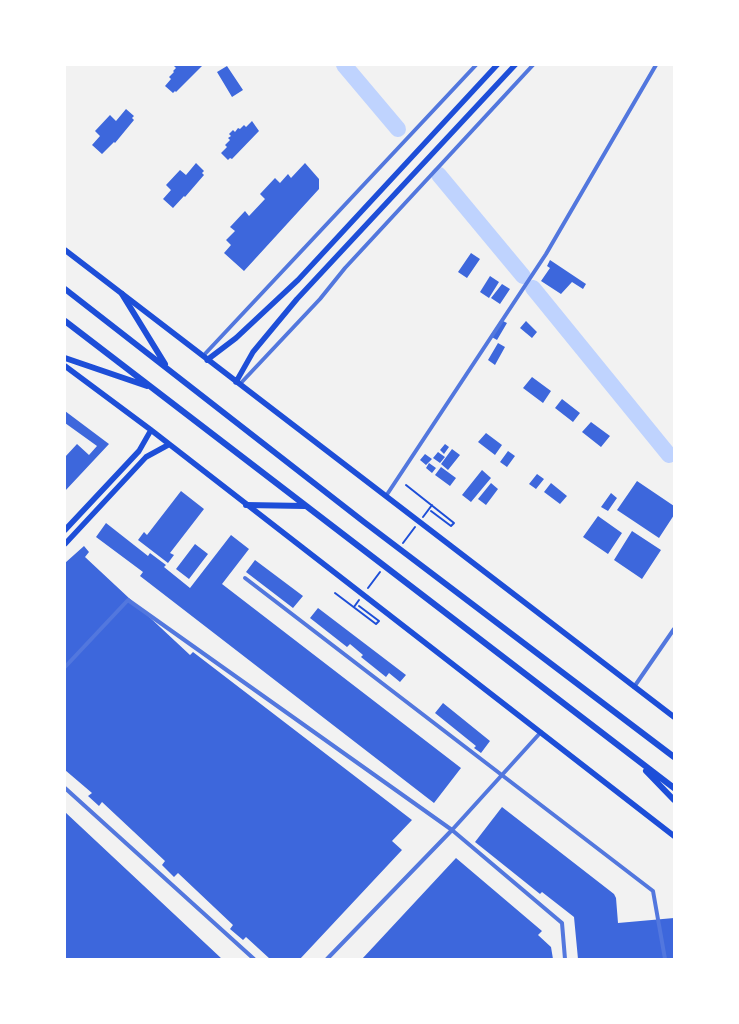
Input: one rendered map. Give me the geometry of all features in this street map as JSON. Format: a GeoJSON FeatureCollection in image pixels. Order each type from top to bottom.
{"type":"FeatureCollection","features":[{"type":"Feature","properties":{"kind":"highway"},"geometry":{"type":"LineString","coordinates":[[65,289],[364,522],[674,757]]}},
{"type":"Feature","properties":{"kind":"highway"},"geometry":{"type":"LineString","coordinates":[[122,294],[167,368]]}},
{"type":"Feature","properties":{"kind":"highway"},"geometry":{"type":"LineString","coordinates":[[65,321],[674,788]]}},
{"type":"Feature","properties":{"kind":"highway"},"geometry":{"type":"LineString","coordinates":[[65,358],[152,388]]}},
{"type":"Feature","properties":{"kind":"highway"},"geometry":{"type":"LineString","coordinates":[[246,505],[306,506]]}},
{"type":"Feature","properties":{"kind":"highway"},"geometry":{"type":"LineString","coordinates":[[632,755],[674,800]]}},
{"type":"Feature","properties":{"kind":"main road"},"geometry":{"type":"LineString","coordinates":[[205,358],[236,338],[298,280],[497,65]]}},
{"type":"Feature","properties":{"kind":"main road"},"geometry":{"type":"LineString","coordinates":[[238,383],[252,352],[298,299],[515,65]]}},
{"type":"Feature","properties":{"kind":"main road"},"geometry":{"type":"LineString","coordinates":[[65,250],[674,717]]}},
{"type":"Feature","properties":{"kind":"main road"},"geometry":{"type":"LineString","coordinates":[[65,366],[151,430],[674,836]]}},
{"type":"Feature","properties":{"kind":"main road"},"geometry":{"type":"LineString","coordinates":[[65,530],[139,451],[151,430]]}},
{"type":"Feature","properties":{"kind":"main road"},"geometry":{"type":"LineString","coordinates":[[65,544],[146,457],[168,445]]}},
{"type":"Feature","properties":{"kind":"street"},"geometry":{"type":"LineString","coordinates":[[205,358],[476,65]]}},
{"type":"Feature","properties":{"kind":"street"},"geometry":{"type":"LineString","coordinates":[[238,383],[320,299],[345,268],[533,65]]}},
{"type":"Feature","properties":{"kind":"street"},"geometry":{"type":"LineString","coordinates":[[386,496],[546,254],[656,65]]}},
{"type":"Feature","properties":{"kind":"street"},"geometry":{"type":"LineString","coordinates":[[245,578],[653,892],[665,959]]}},
{"type":"Feature","properties":{"kind":"street"},"geometry":{"type":"LineString","coordinates":[[65,667],[128,600],[452,830],[562,923],[565,959]]}},
{"type":"Feature","properties":{"kind":"street"},"geometry":{"type":"LineString","coordinates":[[634,687],[674,629]]}},
{"type":"Feature","properties":{"kind":"street"},"geometry":{"type":"LineString","coordinates":[[327,959],[452,830],[541,732]]}},
{"type":"Feature","properties":{"kind":"street"},"geometry":{"type":"LineString","coordinates":[[65,788],[254,959]]}},
{"type":"Feature","properties":{"kind":"path"},"geometry":{"type":"LineString","coordinates":[[406,485],[454,523],[452,526],[431,511]]}},
{"type":"Feature","properties":{"kind":"path"},"geometry":{"type":"LineString","coordinates":[[402,544],[432,505]]}},
{"type":"Feature","properties":{"kind":"path"},"geometry":{"type":"LineString","coordinates":[[366,591],[384,568]]}},
{"type":"Feature","properties":{"kind":"path"},"geometry":{"type":"LineString","coordinates":[[335,593],[376,624],[379,621],[359,606]]}},
{"type":"Feature","properties":{"kind":"path"},"geometry":{"type":"LineString","coordinates":[[354,607],[360,599]]}},
{"type":"Feature","properties":{"kind":"building"},"geometry":{"type":"Polygon","coordinates":[[[175,65],[203,65],[173,93],[165,86],[171,79],[169,77],[176,68],[175,65]]]}},
{"type":"Feature","properties":{"kind":"building"},"geometry":{"type":"Polygon","coordinates":[[[227,66],[243,90],[232,97],[217,72],[227,66]]]}},
{"type":"Feature","properties":{"kind":"building"},"geometry":{"type":"Polygon","coordinates":[[[126,109],[134,116],[132,118],[134,120],[115,143],[102,154],[92,145],[100,136],[95,131],[110,115],[116,121],[126,109]]]}},
{"type":"Feature","properties":{"kind":"building"},"geometry":{"type":"Polygon","coordinates":[[[252,121],[259,131],[232,159],[228,160],[221,153],[227,147],[225,145],[230,140],[228,138],[231,136],[229,134],[244,125],[246,127],[252,121]]]}},
{"type":"Feature","properties":{"kind":"building"},"geometry":{"type":"Polygon","coordinates":[[[196,163],[204,171],[202,173],[204,175],[173,208],[163,199],[171,190],[166,185],[180,170],[186,175],[196,163]]]}},
{"type":"Feature","properties":{"kind":"building"},"geometry":{"type":"Polygon","coordinates":[[[305,163],[319,179],[319,189],[244,271],[224,253],[231,245],[226,240],[235,231],[230,227],[245,211],[249,216],[265,199],[260,194],[275,178],[280,183],[288,174],[291,178],[305,163]]]}},
{"type":"Feature","properties":{"kind":"building"},"geometry":{"type":"Polygon","coordinates":[[[471,253],[480,259],[467,278],[458,272],[471,253]]]}},
{"type":"Feature","properties":{"kind":"building"},"geometry":{"type":"Polygon","coordinates":[[[550,260],[586,284],[583,289],[572,282],[561,294],[541,281],[550,268],[547,266],[550,260]]]}},
{"type":"Feature","properties":{"kind":"building"},"geometry":{"type":"Polygon","coordinates":[[[490,276],[499,282],[489,298],[480,292],[490,276]]]}},
{"type":"Feature","properties":{"kind":"building"},"geometry":{"type":"Polygon","coordinates":[[[502,284],[510,289],[500,304],[491,298],[502,284]]]}},
{"type":"Feature","properties":{"kind":"building"},"geometry":{"type":"Polygon","coordinates":[[[501,320],[507,323],[497,340],[490,336],[501,320]]]}},
{"type":"Feature","properties":{"kind":"building"},"geometry":{"type":"Polygon","coordinates":[[[526,321],[537,332],[532,338],[520,328],[526,321]]]}},
{"type":"Feature","properties":{"kind":"building"},"geometry":{"type":"Polygon","coordinates":[[[498,343],[505,347],[495,365],[488,360],[498,343]]]}},
{"type":"Feature","properties":{"kind":"building"},"geometry":{"type":"Polygon","coordinates":[[[532,377],[551,391],[543,403],[523,388],[532,377]]]}},
{"type":"Feature","properties":{"kind":"building"},"geometry":{"type":"Polygon","coordinates":[[[562,399],[580,413],[573,422],[555,408],[562,399]]]}},
{"type":"Feature","properties":{"kind":"building"},"geometry":{"type":"Polygon","coordinates":[[[65,411],[109,444],[65,491],[65,457],[77,444],[89,455],[97,446],[65,423],[65,411]]]}},
{"type":"Feature","properties":{"kind":"building"},"geometry":{"type":"Polygon","coordinates":[[[591,422],[610,436],[601,447],[582,432],[591,422]]]}},
{"type":"Feature","properties":{"kind":"building"},"geometry":{"type":"Polygon","coordinates":[[[486,433],[502,445],[495,455],[478,442],[486,433]]]}},
{"type":"Feature","properties":{"kind":"building"},"geometry":{"type":"Polygon","coordinates":[[[445,444],[449,447],[444,454],[440,450],[445,444]]]}},
{"type":"Feature","properties":{"kind":"building"},"geometry":{"type":"Polygon","coordinates":[[[452,449],[460,455],[448,470],[441,464],[452,449]]]}},
{"type":"Feature","properties":{"kind":"building"},"geometry":{"type":"Polygon","coordinates":[[[508,451],[515,456],[507,467],[500,462],[508,451]]]}},
{"type":"Feature","properties":{"kind":"building"},"geometry":{"type":"Polygon","coordinates":[[[438,452],[445,457],[440,463],[433,458],[438,452]]]}},
{"type":"Feature","properties":{"kind":"building"},"geometry":{"type":"Polygon","coordinates":[[[425,454],[432,459],[426,465],[420,460],[425,454]]]}},
{"type":"Feature","properties":{"kind":"building"},"geometry":{"type":"Polygon","coordinates":[[[429,463],[436,468],[432,473],[426,468],[429,463]]]}},
{"type":"Feature","properties":{"kind":"building"},"geometry":{"type":"Polygon","coordinates":[[[441,467],[456,478],[450,486],[435,475],[441,467]]]}},
{"type":"Feature","properties":{"kind":"building"},"geometry":{"type":"Polygon","coordinates":[[[482,470],[491,478],[471,502],[462,495],[482,470]]]}},
{"type":"Feature","properties":{"kind":"building"},"geometry":{"type":"Polygon","coordinates":[[[537,474],[544,479],[536,489],[529,484],[537,474]]]}},
{"type":"Feature","properties":{"kind":"building"},"geometry":{"type":"Polygon","coordinates":[[[637,481],[674,506],[674,515],[659,538],[617,510],[637,481]]]}},
{"type":"Feature","properties":{"kind":"building"},"geometry":{"type":"Polygon","coordinates":[[[491,483],[498,489],[486,505],[478,499],[491,483]]]}},
{"type":"Feature","properties":{"kind":"building"},"geometry":{"type":"Polygon","coordinates":[[[551,483],[567,496],[560,504],[544,492],[551,483]]]}},
{"type":"Feature","properties":{"kind":"building"},"geometry":{"type":"Polygon","coordinates":[[[181,491],[204,509],[170,553],[174,555],[168,563],[138,540],[144,532],[147,535],[181,491]]]}},
{"type":"Feature","properties":{"kind":"building"},"geometry":{"type":"Polygon","coordinates":[[[611,493],[617,498],[608,511],[601,507],[611,493]]]}},
{"type":"Feature","properties":{"kind":"building"},"geometry":{"type":"Polygon","coordinates":[[[598,516],[622,533],[608,554],[583,537],[598,516]]]}},
{"type":"Feature","properties":{"kind":"building"},"geometry":{"type":"Polygon","coordinates":[[[106,523],[148,556],[150,553],[166,565],[164,567],[190,588],[231,535],[249,549],[222,584],[461,768],[434,803],[140,576],[143,572],[96,537],[106,523]]]}},
{"type":"Feature","properties":{"kind":"building"},"geometry":{"type":"Polygon","coordinates":[[[632,531],[661,550],[642,579],[614,560],[632,531]]]}},
{"type":"Feature","properties":{"kind":"building"},"geometry":{"type":"Polygon","coordinates":[[[195,544],[208,554],[189,579],[176,569],[195,544]]]}},
{"type":"Feature","properties":{"kind":"building"},"geometry":{"type":"Polygon","coordinates":[[[84,546],[89,552],[85,557],[190,655],[193,652],[412,820],[392,841],[402,850],[300,959],[270,959],[246,937],[243,940],[230,929],[233,925],[178,873],[174,877],[162,865],[165,861],[102,802],[99,806],[88,796],[92,793],[65,770],[65,563],[84,546]]]}},
{"type":"Feature","properties":{"kind":"building"},"geometry":{"type":"Polygon","coordinates":[[[255,560],[303,596],[293,608],[246,572],[255,560]]]}},
{"type":"Feature","properties":{"kind":"building"},"geometry":{"type":"Polygon","coordinates":[[[318,608],[406,675],[400,682],[389,673],[386,677],[361,657],[363,655],[350,644],[347,647],[310,618],[318,608]]]}},
{"type":"Feature","properties":{"kind":"building"},"geometry":{"type":"Polygon","coordinates":[[[443,703],[490,741],[481,753],[474,748],[476,746],[435,713],[443,703]]]}},
{"type":"Feature","properties":{"kind":"building"},"geometry":{"type":"Polygon","coordinates":[[[502,807],[614,894],[618,923],[674,918],[674,959],[578,959],[574,917],[542,892],[540,894],[475,842],[502,807]]]}},
{"type":"Feature","properties":{"kind":"building"},"geometry":{"type":"Polygon","coordinates":[[[65,812],[222,959],[65,959],[65,812]]]}},
{"type":"Feature","properties":{"kind":"building"},"geometry":{"type":"Polygon","coordinates":[[[456,858],[542,931],[538,935],[551,947],[553,959],[362,959],[456,858]]]}},
{"type":"Feature","properties":{"kind":"waterway"},"geometry":{"type":"LineString","coordinates":[[344,65],[398,129]]}},
{"type":"Feature","properties":{"kind":"waterway"},"geometry":{"type":"LineString","coordinates":[[439,175],[523,276]]}},
{"type":"Feature","properties":{"kind":"waterway"},"geometry":{"type":"LineString","coordinates":[[533,288],[669,455]]}}]}
